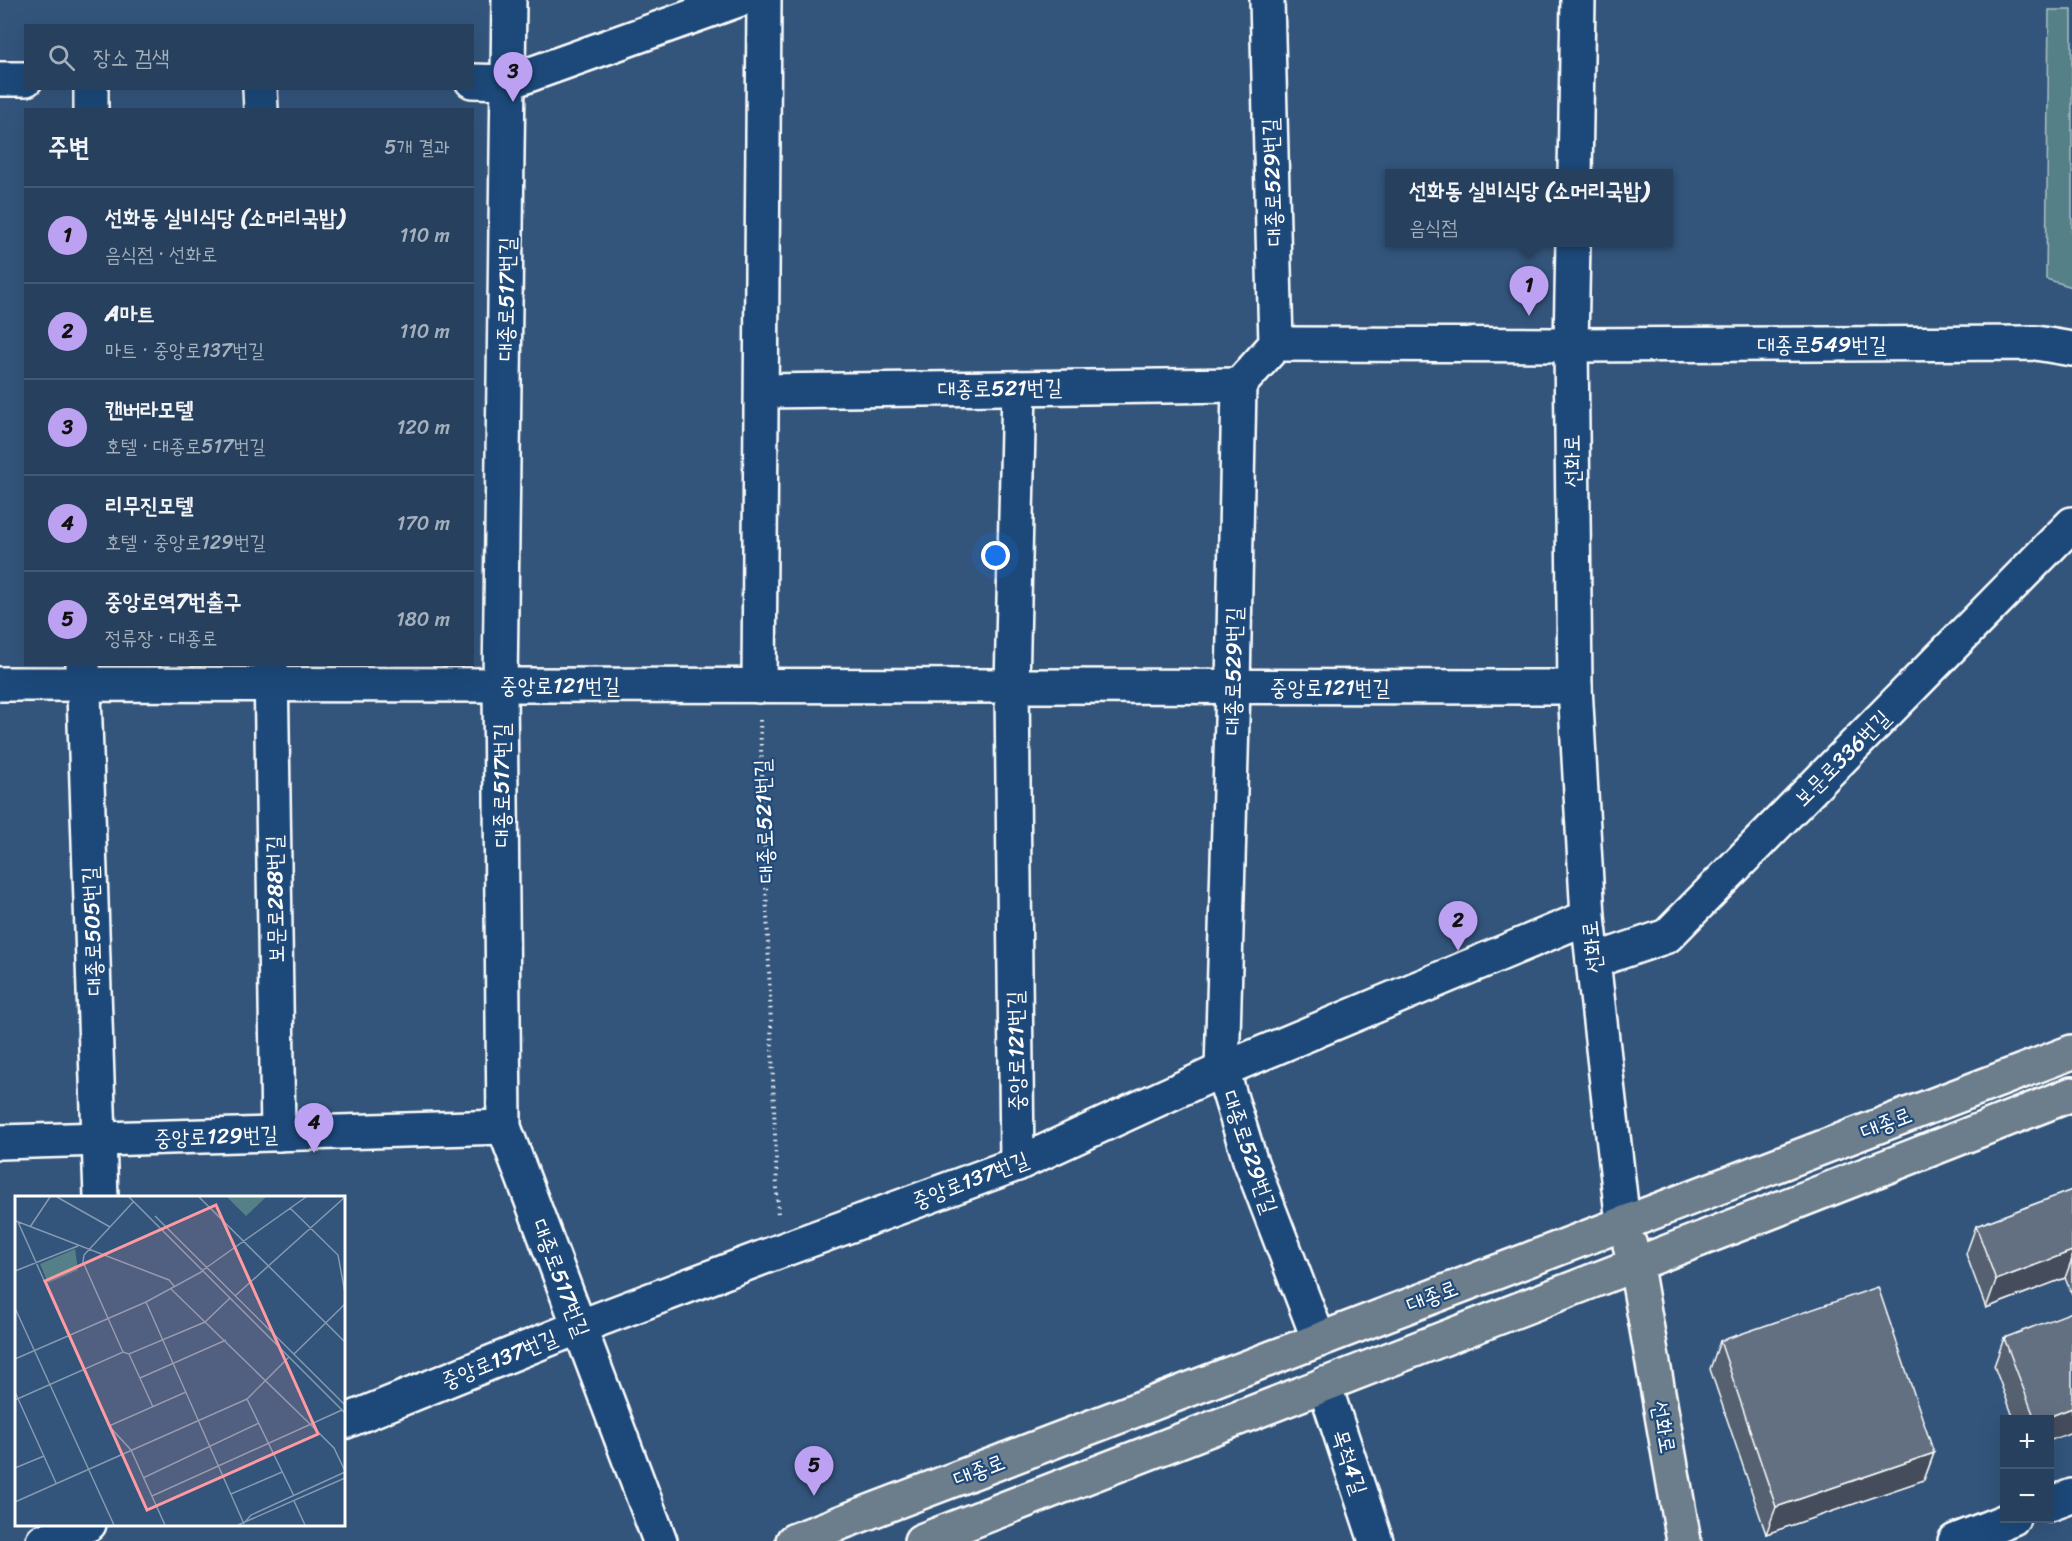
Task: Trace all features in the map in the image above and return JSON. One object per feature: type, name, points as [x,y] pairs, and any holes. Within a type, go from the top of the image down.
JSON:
[{"type":"main road","name":"대종로","points":[[793,1541],[2072,1052]]},
{"type":"main road","name":"대종로","points":[[921,1541],[1324,1384],[1636,1266],[2072,1094]]},
{"type":"main road","name":"선화로","points":[[1623,1223],[1636,1266],[1684,1541]]},
{"type":"street","name":"대종로517번길","points":[[509,0],[500,685],[504,1127],[660,1541]]},
{"type":"street","points":[[474,81],[509,82],[738,0]]},
{"type":"street","points":[[759,686],[764,0]]},
{"type":"street","name":"대종로529번길","points":[[1267,0],[1276,344]]},
{"type":"street","points":[[1575,169],[1578,0]]},
{"type":"street","points":[[0,79],[24,79]]},
{"type":"street","points":[[91,90],[91,108]]},
{"type":"street","points":[[260,90],[261,108]]},
{"type":"street","name":"선화로","points":[[1573,247],[1571,345],[1575,687],[1588,917],[1623,1223]]},
{"type":"street","name":"대종로549번길","points":[[1571,345],[2036,343],[2072,349]]},
{"type":"street","points":[[1239,385],[1276,344],[1571,345]]},
{"type":"street","name":"대종로521번길","points":[[762,391],[1239,385]]},
{"type":"street","name":"대종로529번길","points":[[1239,385],[1222,1070],[1250,1160],[1319,1340]]},
{"type":"street","name":"중앙로121번길","points":[[1017,1164],[1012,686],[1019,388]]},
{"type":"street","name":"보문로336번길","points":[[1593,960],[1667,936],[2072,524]]},
{"type":"street","name":"중앙로121번길","points":[[0,684],[83,675],[271,675],[500,685],[1575,687]]},
{"type":"street","name":"대종로505번길","points":[[83,675],[101,1196]]},
{"type":"street","name":"보문로288번길","points":[[271,675],[279,1134]]},
{"type":"street","name":"중앙로137번길","points":[[345,1422],[579,1327],[1017,1164],[1222,1070],[1588,917]]},
{"type":"street","name":"중앙로129번길","points":[[0,1142],[504,1127]]},
{"type":"street","name":"목척4길","points":[[1324,1384],[1376,1541]]},
{"type":"street","points":[[2054,1502],[2072,1496]]},
{"type":"street","points":[[1955,1541],[2000,1523]]},
{"type":"street","points":[[43,1541],[84,1526]]},
{"type":"path","name":"대종로521번길","points":[[759,686],[780,1251]]},
{"type":"green space","points":[[2049,10],[2072,10],[2072,287],[2046,279]]},
{"type":"building","points":[[2072,1190],[2072,1251],[1996,1280],[1976,1226]]},
{"type":"building","points":[[1878,1287],[1934,1453],[1776,1507],[1720,1341]]},
{"type":"building","points":[[2072,1312],[2072,1408],[2054,1415],[2033,1415],[2004,1338]]},
{"type":"place","name":"캔버라모텔","points":[[513,102]]},
{"type":"place","name":"선화동 실비식당 (소머리국밥)","points":[[1529,316]]},
{"type":"place","name":"A마트","points":[[1458,951]]},
{"type":"place","name":"리무진모텔","points":[[314,1153]]},
{"type":"place","name":"중앙로역7번출구","points":[[814,1496]]}]
